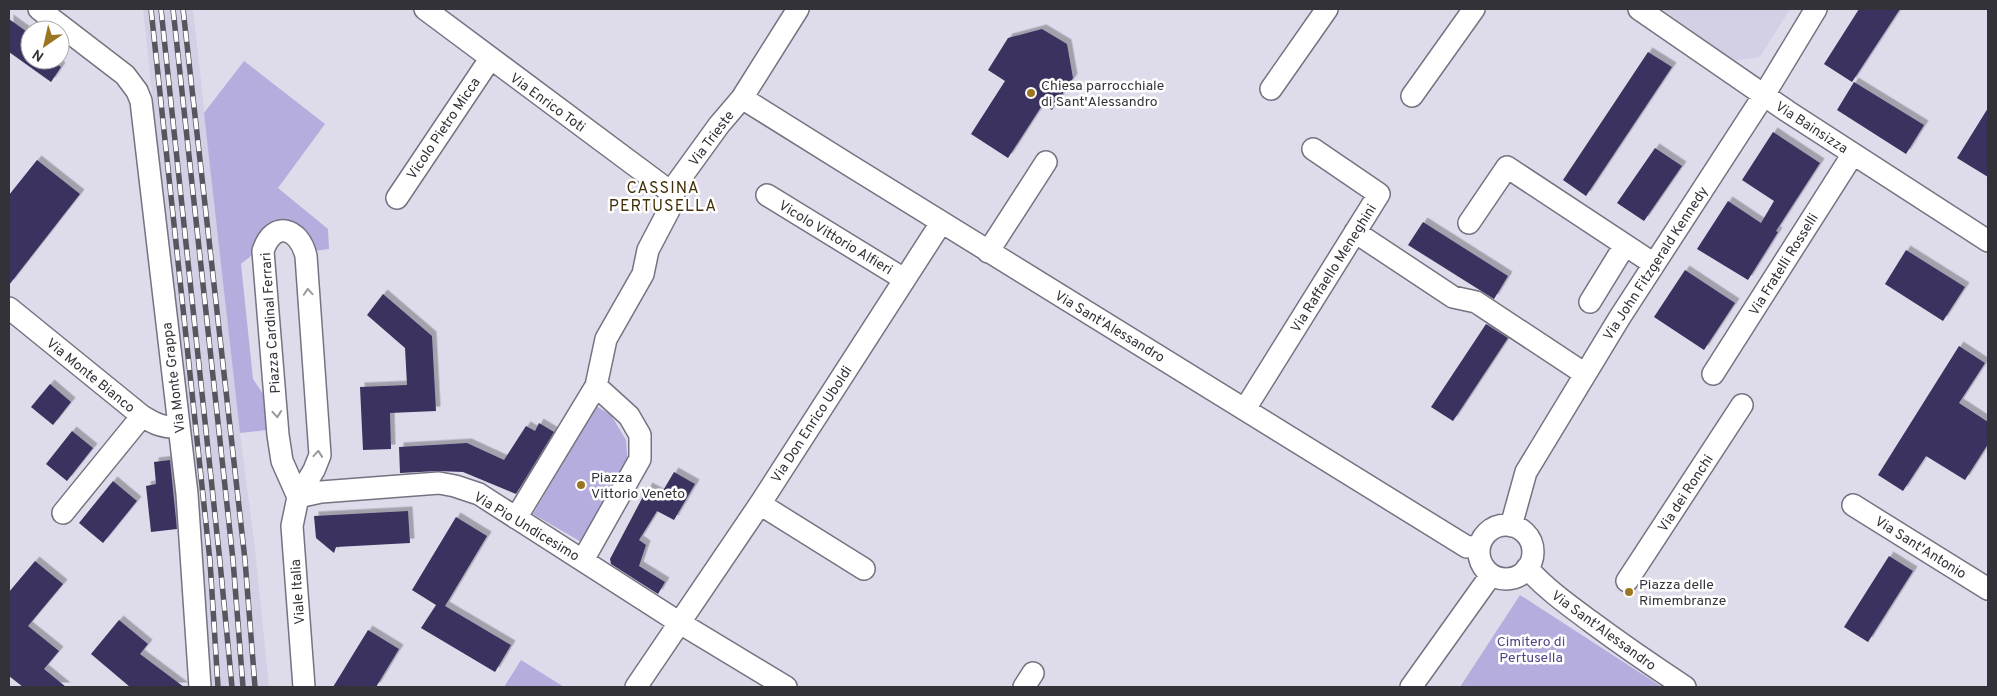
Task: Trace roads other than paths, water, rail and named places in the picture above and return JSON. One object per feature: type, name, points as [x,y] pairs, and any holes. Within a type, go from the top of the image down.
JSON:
[{"type":"street","name":"Via Enrico Toti","points":[[425,9],[672,193]]},
{"type":"street","name":"Via Trieste","points":[[596,386],[606,339],[643,274],[648,250],[669,210],[672,193],[677,183],[719,125],[742,98],[798,9]]},
{"type":"street","points":[[1271,89],[1327,9]]},
{"type":"street","points":[[1412,96],[1474,9]]},
{"type":"street","name":"Via Bainsizza","points":[[1639,9],[1852,154],[1988,241]]},
{"type":"street","name":"Via John Fitzgerald Kennedy","points":[[1511,526],[1526,472],[1585,374],[1764,95],[1816,9]]},
{"type":"street","name":"Via Monte Grappa","points":[[53,13],[125,75],[137,91],[143,114],[191,543],[200,687]]},
{"type":"street","name":"Vicolo Pietro Micca","points":[[397,198],[490,58]]},
{"type":"street","name":"Via Sant'Alessandro","points":[[742,98],[1467,547],[1479,546]]},
{"type":"street","name":"Via Raffaello Meneghini","points":[[1245,409],[1379,194],[1313,149]]},
{"type":"street","name":"Via Fratelli Rosselli","points":[[1713,374],[1852,154]]},
{"type":"street","points":[[988,252],[1046,162]]},
{"type":"street","points":[[1469,223],[1507,167],[1654,264]]},
{"type":"street","name":"Vicolo Vittorio Alfieri","points":[[767,194],[904,279]]},
{"type":"street","name":"Via Don Enrico Uboldi","points":[[636,687],[760,504],[941,223]]},
{"type":"street","name":"Piazza Cardinal Ferrari","points":[[286,231],[296,234],[303,244],[306,256],[320,455],[314,470],[298,497],[282,461],[278,435],[263,251],[266,242],[275,233],[286,231]]},
{"type":"street","points":[[1356,232],[1453,296],[1476,302],[1585,374]]},
{"type":"street","points":[[1590,302],[1625,245]]},
{"type":"street","name":"Via Monte Bianco","points":[[9,308],[142,416],[158,426],[167,428],[179,427]]},
{"type":"street","points":[[516,518],[596,386],[629,416],[640,435],[640,458],[583,560]]},
{"type":"street","name":"Via dei Ronchi","points":[[1627,580],[1742,405]]},
{"type":"street","points":[[63,513],[142,416]]},
{"type":"street","name":"Via Pio Undicesimo","points":[[298,497],[321,492],[439,483],[479,494],[786,687]]},
{"type":"street","name":"Viale Italia","points":[[298,497],[292,526],[304,687]]},
{"type":"street","points":[[760,504],[864,569]]},
{"type":"street","name":"Via Sant'Antonio","points":[[1853,505],[1988,589]]},
{"type":"street","points":[[1511,526],[1525,533],[1530,541],[1532,559],[1521,575],[1512,578],[1499,578],[1490,575],[1481,564],[1479,546],[1488,532],[1497,527],[1511,526]]},
{"type":"street","name":"Via Sant'Alessandro","points":[[1527,568],[1542,585],[1633,653],[1685,687]]},
{"type":"street","points":[[1411,687],[1490,575]]},
{"type":"railway","points":[[151,9],[210,561],[218,687]]},
{"type":"railway","points":[[161,9],[232,687]]},
{"type":"railway","points":[[173,9],[233,560],[243,687]]},
{"type":"railway","points":[[183,9],[245,560],[255,687]]},
{"type":"place","name":"Chiesa parrocchiale di Sant'Alessandro","points":[[1031,93]]},
{"type":"place","name":"Piazza Vittorio Veneto","points":[[581,485]]},
{"type":"place","name":"Piazza delle Rimembranze","points":[[1629,592]]},
{"type":"district","name":"CASSINA PERTUSELLA","points":[[663,196]]},
{"type":"park label","name":"Cimitero di Pertusella","points":[[1531,650]]}]
